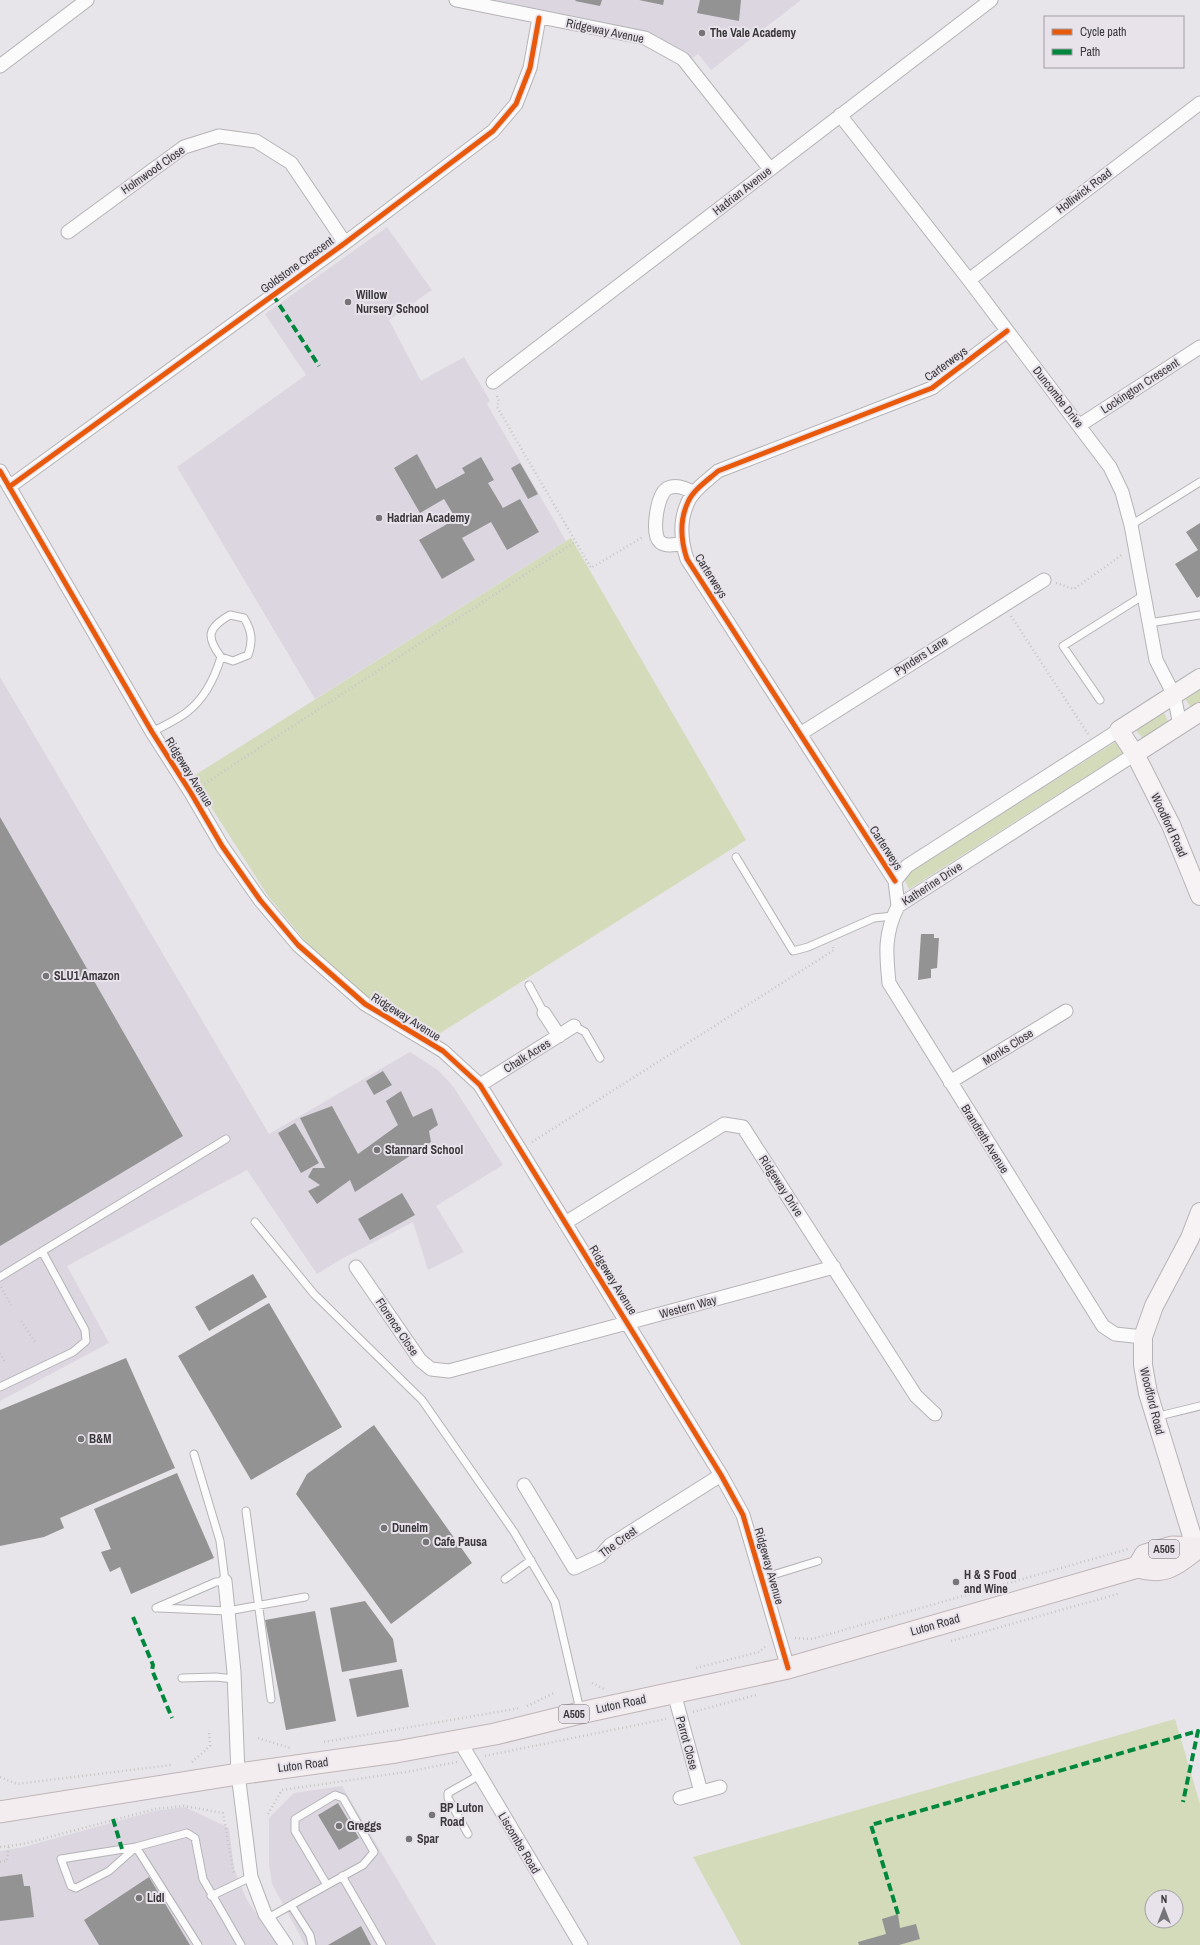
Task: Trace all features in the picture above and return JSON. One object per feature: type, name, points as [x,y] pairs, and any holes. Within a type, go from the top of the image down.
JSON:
[{"type":"main road","name":"Luton Road","points":[[0,1812],[238,1774],[337,1761],[495,1734],[580,1713],[788,1668],[1134,1557],[1172,1546],[1198,1549]]},
{"type":"street","points":[[0,66],[87,0]]},
{"type":"street","name":"Ridgeway Avenue","points":[[456,0],[486,3],[539,18],[645,38],[683,59],[770,169]]},
{"type":"street","name":"Hadrian Avenue","points":[[493,382],[992,0]]},
{"type":"street","name":"Goldstone Crescent","points":[[9,487],[344,243],[493,131],[516,104],[530,68],[539,18]]},
{"type":"street","name":"Holliwick Road","points":[[969,280],[1200,103]]},
{"type":"street","name":"Duncombe Drive","points":[[840,116],[969,280],[1080,425],[1110,467],[1122,492],[1131,525],[1156,660],[1174,695],[1180,725]]},
{"type":"street","name":"Holmwood Close","points":[[68,232],[184,147],[218,136],[256,141],[291,163],[344,243]]},
{"type":"street","name":"Carterweys","points":[[895,881],[687,559],[682,543],[681,530],[684,515],[688,502],[694,493],[718,471],[932,388],[1007,331]]},
{"type":"street","name":"Lockington Crescent","points":[[1080,425],[1200,347]]},
{"type":"street","name":"Ridgeway Avenue","points":[[0,471],[152,732],[191,793],[222,846],[260,900],[298,945],[365,1004],[443,1051],[480,1085],[628,1323],[744,1515],[788,1668]]},
{"type":"street","points":[[682,543],[668,545],[660,542],[655,533],[657,512],[661,495],[667,488],[680,486],[694,493]]},
{"type":"street","name":"Pynders Lane","points":[[800,734],[1003,604],[1044,580]]},
{"type":"street","name":"Katherine Drive","points":[[896,911],[895,881],[907,866],[1200,678]]},
{"type":"street","name":"Katherine Drive","points":[[896,911],[1200,712]]},
{"type":"street","points":[[1119,730],[1134,754]]},
{"type":"street","name":"Woodford Road","points":[[1134,754],[1171,825],[1200,896]]},
{"type":"street","name":"Brandreth Avenue","points":[[896,911],[885,947],[888,983],[1102,1326],[1115,1334],[1143,1337]]},
{"type":"street","name":"Monks Close","points":[[950,1082],[1066,1011]]},
{"type":"street","points":[[544,1013],[558,1036]]},
{"type":"street","name":"Chalk Acres","points":[[480,1085],[574,1026]]},
{"type":"street","name":"Ridgeway Drive","points":[[565,1223],[724,1124],[743,1127],[916,1396],[935,1414]]},
{"type":"street","name":"Woodford Road","points":[[1198,1549],[1155,1418],[1143,1365],[1143,1337],[1154,1306],[1195,1240],[1200,1212]]},
{"type":"street","name":"Florence Close","points":[[356,1267],[420,1360],[431,1369],[449,1371]]},
{"type":"street","name":"Western Way","points":[[449,1371],[834,1267]]},
{"type":"street","name":"The Crest","points":[[524,1485],[574,1568],[600,1556],[610,1545],[721,1475]]},
{"type":"street","points":[[225,1581],[234,1679],[238,1774],[251,1877],[268,1918],[286,1945]]},
{"type":"street","name":"Parrot Close","points":[[674,1693],[701,1792]]},
{"type":"street","name":"Liscombe Road","points":[[459,1740],[478,1776],[581,1945]]},
{"type":"street","points":[[680,1798],[720,1787]]},
{"type":"lane","points":[[1131,525],[1200,482]]},
{"type":"lane","points":[[1100,700],[1063,646],[1144,595]]},
{"type":"lane","points":[[152,732],[187,713],[203,697],[218,669],[221,657],[211,643],[212,631],[220,621],[230,615],[244,618],[250,627],[252,638],[248,655],[233,660],[221,657]]},
{"type":"lane","points":[[1149,623],[1200,615]]},
{"type":"lane","points":[[736,857],[793,951],[808,947],[874,918],[896,911]]},
{"type":"lane","points":[[529,985],[544,1013]]},
{"type":"lane","points":[[574,1026],[585,1032],[600,1058]]},
{"type":"lane","points":[[0,1277],[43,1253],[226,1139]]},
{"type":"lane","points":[[256,1222],[314,1294],[422,1400],[514,1532],[555,1602],[580,1713]]},
{"type":"lane","points":[[0,1387],[73,1352],[86,1341],[85,1330],[43,1253]]},
{"type":"lane","points":[[1155,1418],[1200,1406]]},
{"type":"lane","points":[[194,1454],[220,1541],[225,1581],[216,1582],[156,1608],[228,1611],[304,1597]]},
{"type":"lane","points":[[246,1511],[271,1699]]},
{"type":"lane","points":[[505,1579],[531,1560]]},
{"type":"lane","points":[[763,1578],[818,1561]]},
{"type":"lane","points":[[182,1678],[216,1677],[234,1679]]},
{"type":"lane","points":[[468,1834],[448,1798],[448,1794],[478,1776]]},
{"type":"lane","points":[[268,1918],[363,1865],[374,1852],[343,1798],[335,1795],[295,1819],[295,1831],[327,1885]]},
{"type":"lane","points":[[136,1847],[109,1871],[76,1888],[71,1886],[61,1859],[136,1847],[187,1833],[195,1838],[203,1879],[211,1896],[241,1945]]},
{"type":"lane","points":[[136,1847],[198,1945]]},
{"type":"lane","points":[[342,1876],[382,1945]]},
{"type":"lane","points":[[211,1896],[251,1877]]},
{"type":"lane","points":[[291,1905],[310,1935],[312,1945]]},
{"type":"path","points":[[493,382],[499,401],[497,407],[591,568],[641,538],[655,533]]},
{"type":"path","points":[[191,793],[575,542]]},
{"type":"path","points":[[1044,580],[1074,589],[1135,546]]},
{"type":"path","points":[[1003,604],[1091,738]]},
{"type":"path","points":[[520,1150],[834,950],[831,937]]},
{"type":"path","points":[[1,1286],[11,1305]]},
{"type":"path","points":[[21,1321],[36,1344]]},
{"type":"path","points":[[0,1353],[5,1362]]},
{"type":"path","points":[[795,1638],[812,1640],[1134,1557]]},
{"type":"path","points":[[690,1669],[759,1652],[768,1644]]},
{"type":"path","points":[[592,1683],[606,1690]]},
{"type":"path","points":[[322,1742],[526,1706],[554,1694]]},
{"type":"path","points":[[185,1763],[192,1762],[210,1746],[209,1730]]},
{"type":"path","points":[[258,1738],[290,1748],[298,1747]]},
{"type":"path","points":[[0,1777],[17,1784],[177,1764]]},
{"type":"path","points":[[268,1814],[282,1790]]},
{"type":"path","points":[[0,1846],[23,1844],[155,1808],[184,1806],[223,1814],[234,1874]]},
{"type":"path","points":[[0,1862],[7,1861],[9,1845]]},
{"type":"shaded area","name":"The Vale Academy","points":[[488,0],[801,0],[711,70],[698,54],[691,59],[669,43],[654,36]]},
{"type":"shaded area","name":"Hadrian Academy","points":[[387,227],[432,290],[389,320],[421,381],[464,357],[490,401],[487,404],[566,541],[315,699],[177,467],[306,375],[265,314]]},
{"type":"shaded area","points":[[0,677],[269,1134],[410,1052],[438,1070],[453,1086],[503,1165],[436,1206],[464,1252],[428,1270],[413,1222],[343,1258],[317,1274],[247,1170],[67,1266],[109,1343],[0,1401]]},
{"type":"shaded area","points":[[342,1786],[436,1945],[305,1945],[272,1884],[269,1864],[269,1818],[294,1793]]},
{"type":"shaded area","points":[[185,1807],[229,1828],[234,1869],[247,1900],[278,1945],[0,1945],[0,1851],[24,1847],[154,1811]]},
{"type":"green space","points":[[571,538],[746,840],[434,1037],[367,997],[309,946],[268,896],[192,777]]},
{"type":"green space","points":[[1200,687],[1200,702],[1191,708],[1184,697]]},
{"type":"green space","points":[[1163,711],[1169,723],[1144,740],[1135,729]]},
{"type":"green space","points":[[1115,742],[1123,753],[909,889],[903,877]]},
{"type":"green space","points":[[1175,1719],[1200,1804],[1200,1945],[741,1945],[693,1857]]},
{"type":"building","points":[[602,0],[600,6],[575,1]]},
{"type":"building","points":[[639,0],[664,0],[663,5]]},
{"type":"building","points":[[700,0],[741,0],[739,21],[697,13]]},
{"type":"building","points":[[417,454],[436,489],[465,473],[462,468],[481,457],[494,480],[488,483],[503,508],[520,499],[539,532],[507,550],[491,522],[462,538],[475,560],[442,579],[419,540],[456,519],[444,499],[420,513],[394,468]]},
{"type":"building","points":[[520,463],[538,494],[528,499],[511,468]]},
{"type":"building","points":[[1200,523],[1200,596],[1197,598],[1175,564],[1198,550],[1186,532]]},
{"type":"building","name":"SLU1 Amazon","points":[[0,817],[183,1136],[0,1246]]},
{"type":"building","points":[[921,934],[934,934],[934,938],[939,938],[937,968],[931,969],[931,978],[918,980]]},
{"type":"building","points":[[383,1071],[392,1085],[374,1095],[366,1081]]},
{"type":"building","points":[[401,1091],[413,1117],[432,1108],[438,1125],[429,1131],[431,1142],[355,1192],[350,1180],[317,1204],[308,1191],[320,1185],[308,1177],[313,1168],[325,1168],[300,1118],[332,1106],[358,1154],[398,1125],[386,1101]]},
{"type":"building","points":[[295,1123],[319,1163],[301,1173],[278,1133]]},
{"type":"building","points":[[402,1193],[415,1215],[370,1240],[358,1219]]},
{"type":"building","points":[[253,1274],[267,1297],[209,1331],[195,1307]]},
{"type":"building","points":[[269,1303],[342,1427],[251,1480],[178,1356]]},
{"type":"building","name":"B&M","points":[[126,1358],[175,1468],[60,1518],[64,1528],[44,1537],[0,1546],[0,1410]]},
{"type":"building","name":"Dunelm","points":[[374,1425],[472,1563],[391,1624],[296,1494],[307,1474]]},
{"type":"building","points":[[177,1473],[214,1558],[131,1594],[120,1567],[110,1572],[101,1552],[111,1549],[94,1509]]},
{"type":"building","points":[[365,1601],[393,1639],[397,1662],[342,1672],[330,1608]]},
{"type":"building","points":[[315,1611],[336,1721],[286,1730],[265,1620]]},
{"type":"building","points":[[402,1669],[409,1707],[357,1717],[349,1679]]},
{"type":"building","name":"Greggs","points":[[338,1803],[359,1838],[339,1850],[318,1815]]},
{"type":"building","points":[[22,1874],[24,1886],[30,1886],[34,1917],[0,1921],[0,1877]]},
{"type":"building","name":"Lidl","points":[[149,1877],[190,1945],[99,1945],[84,1920]]},
{"type":"building","points":[[898,1914],[900,1928],[916,1924],[920,1939],[899,1945],[859,1945],[858,1942],[886,1934],[882,1919]]},
{"type":"building","points":[[361,1926],[371,1945],[328,1945]]},
{"type":"marked path","points":[[273,295],[319,366]]},
{"type":"marked path","points":[[133,1617],[153,1665],[152,1670],[172,1718]]},
{"type":"marked path","points":[[898,1914],[871,1825],[1198,1731],[1183,1802]]},
{"type":"marked path","points":[[113,1819],[122,1849]]},
{"type":"cycle path","points":[[9,487],[345,243],[493,131],[516,104],[530,68],[539,18]]},
{"type":"cycle path","points":[[895,881],[687,559],[682,538],[683,516],[693,493],[718,471],[932,388],[1007,331]]},
{"type":"cycle path","points":[[0,471],[152,732],[191,793],[222,846],[260,900],[298,945],[365,1004],[443,1051],[480,1085],[721,1475],[743,1515],[788,1668]]},
{"type":"place","name":"The Vale Academy","points":[[702,33]]},
{"type":"place","name":"Willow Nursery School","points":[[348,302]]},
{"type":"place","name":"Hadrian Academy","points":[[379,518]]},
{"type":"place","name":"SLU1 Amazon","points":[[46,976]]},
{"type":"place","name":"Stannard School","points":[[377,1150]]},
{"type":"place","name":"B&M","points":[[81,1439]]},
{"type":"place","name":"Dunelm","points":[[384,1528]]},
{"type":"place","name":"Cafe Pausa","points":[[426,1542]]},
{"type":"place","name":"H & S Food and Wine","points":[[956,1582]]},
{"type":"place","name":"BP Luton Road","points":[[432,1815]]},
{"type":"place","name":"Greggs","points":[[339,1826]]},
{"type":"place","name":"Spar","points":[[409,1839]]},
{"type":"place","name":"Lidl","points":[[139,1898]]}]
